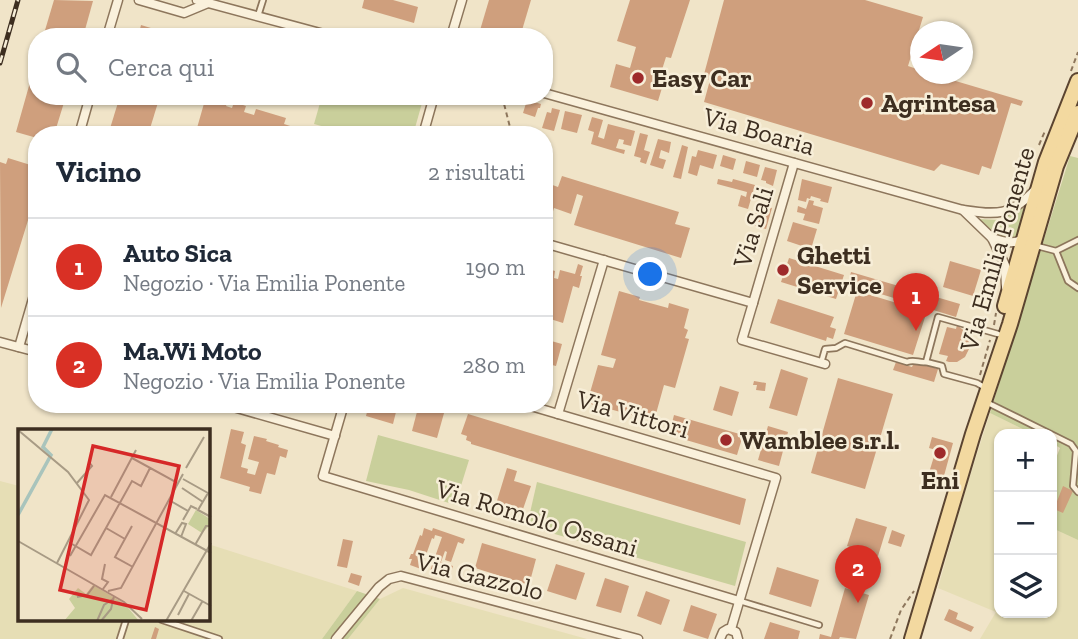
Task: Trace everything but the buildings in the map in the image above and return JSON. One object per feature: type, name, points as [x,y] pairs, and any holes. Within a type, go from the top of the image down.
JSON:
[{"type":"main road","name":"Via Emilia Ponente","points":[[984,394],[1010,324],[1039,185],[1078,81]]},
{"type":"main road","name":"Via Emilia Ponente","points":[[912,639],[984,394],[1007,300],[1028,243],[1038,226],[1056,166],[1078,113]]},
{"type":"street","points":[[110,28],[118,0]]},
{"type":"street","points":[[139,0],[184,13],[208,3]]},
{"type":"street","points":[[197,0],[300,28]]},
{"type":"street","points":[[453,28],[462,0]]},
{"type":"street","name":"Via Boaria","points":[[553,96],[963,211],[1004,212],[1023,203],[1039,185]]},
{"type":"street","points":[[82,126],[87,105]]},
{"type":"street","points":[[426,126],[431,105]]},
{"type":"street","name":"Via Sali","points":[[794,163],[742,340],[823,363]]},
{"type":"street","name":"Via Boaria","points":[[963,211],[992,238],[1005,265],[1007,300]]},
{"type":"street","points":[[992,238],[1006,243],[1028,243]]},
{"type":"street","name":"Via Sali","points":[[553,246],[752,303]]},
{"type":"street","name":"Via Vittori","points":[[558,414],[604,260]]},
{"type":"street","points":[[19,347],[28,316]]},
{"type":"street","points":[[0,342],[28,350]]},
{"type":"street","points":[[254,413],[335,436],[341,413]]},
{"type":"street","name":"Via Vittori","points":[[553,413],[776,478],[740,601]]},
{"type":"street","name":"Via Romolo Ossani","points":[[335,436],[323,475],[740,601]]},
{"type":"street","name":"Via Gazzolo","points":[[336,639],[379,587],[389,579],[401,576],[638,639]]},
{"type":"street","points":[[731,629],[740,601]]},
{"type":"street","points":[[720,639],[723,632],[731,629]]},
{"type":"street","points":[[731,629],[736,632],[738,639]]},
{"type":"lane","points":[[258,17],[264,0]]},
{"type":"lane","points":[[1028,243],[1056,251],[1078,240]]},
{"type":"lane","points":[[1056,251],[1068,281],[1078,288]]},
{"type":"lane","points":[[926,362],[939,317],[998,334]]},
{"type":"lane","points":[[823,363],[825,349],[836,348],[845,343],[907,362],[912,360],[942,366],[944,374],[977,383],[984,394],[1071,443],[1076,452],[1073,486],[1078,492]]},
{"type":"lane","points":[[740,601],[819,625]]},
{"type":"lane","points":[[120,639],[125,622]]},
{"type":"lane","points":[[168,622],[219,639]]},
{"type":"path","points":[[504,105],[510,126]]},
{"type":"shaded area","points":[[990,413],[1023,429],[994,429],[994,611],[938,588]]},
{"type":"shaded area","points":[[0,481],[18,486],[18,622],[210,622],[210,545],[357,591],[322,639],[0,639]]},
{"type":"shaded area","points":[[1057,530],[1078,540],[1078,639],[980,639],[994,615],[994,618],[1057,618]]},
{"type":"shaded area","points":[[403,588],[587,639],[348,639],[380,599]]},
{"type":"green space","points":[[319,105],[421,105],[416,126],[314,124]]},
{"type":"green space","points":[[1070,156],[1078,158],[1078,540],[1057,530],[1057,456],[1060,448],[1057,446],[1057,429],[1023,429],[990,413]]},
{"type":"green space","points":[[1029,205],[1019,236],[1008,240],[978,219],[999,220]]},
{"type":"green space","points":[[378,435],[469,460],[455,505],[409,490],[366,481]]},
{"type":"green space","points":[[537,482],[746,542],[735,586],[527,526]]},
{"type":"green space","points":[[357,591],[380,599],[348,639],[322,639]]},
{"type":"railway","points":[[0,63],[18,0]]},
{"type":"place","name":"Easy Car","points":[[638,78]]},
{"type":"place","name":"Agrintesa","points":[[867,103]]},
{"type":"place","name":"Ghetti Service","points":[[783,270]]},
{"type":"place","name":"Auto Sica","points":[[916,331]]},
{"type":"place","name":"Wamblee s.r.l.","points":[[726,440]]},
{"type":"place","name":"Eni","points":[[940,453]]},
{"type":"place","name":"Ma.Wi Moto","points":[[858,603]]}]
